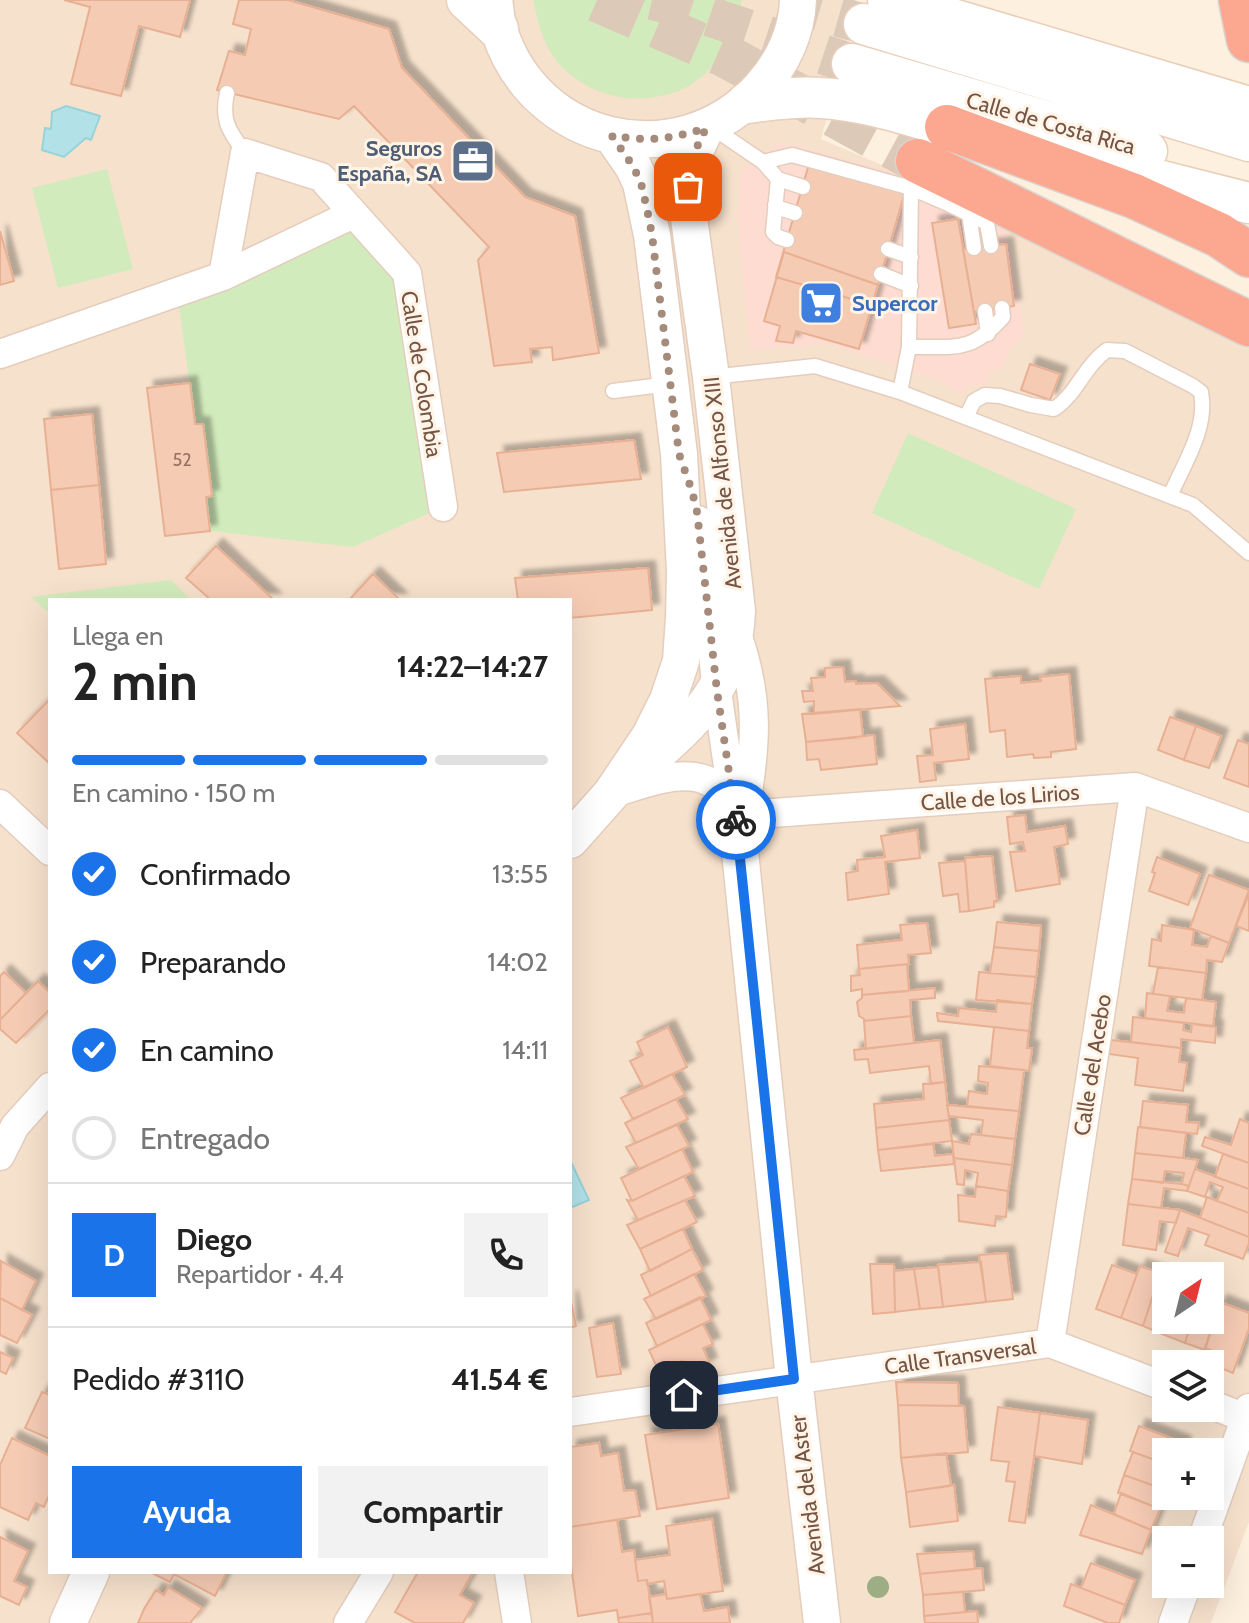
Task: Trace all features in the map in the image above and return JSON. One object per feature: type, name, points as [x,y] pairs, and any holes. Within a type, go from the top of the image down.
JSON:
[{"type":"highway","points":[[1241,0],[1249,40]]},
{"type":"highway","points":[[947,127],[1134,196],[1219,235],[1249,255]]},
{"type":"highway","points":[[914,174],[1249,324]]},
{"type":"main road","points":[[467,0],[496,14]]},
{"type":"main road","points":[[876,12],[1249,107]]},
{"type":"main road","name":"Calle de Costa Rica","points":[[876,12],[1249,141]]},
{"type":"main road","name":"Calle de Costa Rica","points":[[852,64],[1249,181]]},
{"type":"main road","points":[[747,103],[805,97],[866,104],[1249,203]]},
{"type":"street","points":[[496,14],[508,53],[522,77],[562,115],[612,136],[660,140],[708,127],[747,103],[772,75],[790,41],[798,0]]},
{"type":"street","name":"Avenida de Alfonso XIII","points":[[572,838],[611,794],[696,718],[717,691],[736,631],[737,611],[711,377],[688,211],[694,153],[708,127]]},
{"type":"street","name":"Avenida de Alfonso XIII","points":[[611,794],[650,736],[668,700],[681,661],[685,572],[679,454],[652,235],[641,183],[612,136]]},
{"type":"street","points":[[223,276],[245,153]]},
{"type":"street","name":"Calle de Colombia","points":[[245,153],[321,177],[407,273],[443,507]]},
{"type":"street","points":[[0,354],[223,276],[353,214]]},
{"type":"street","points":[[679,454],[697,512],[717,691],[738,819]]},
{"type":"street","points":[[736,631],[745,657],[754,704],[754,752],[738,819]]},
{"type":"street","points":[[611,794],[662,779],[684,776],[700,778],[717,786],[738,819]]},
{"type":"street","name":"Calle de los Lirios","points":[[738,819],[1135,787],[1249,828]]},
{"type":"street","name":"Calle del Acebo","points":[[1050,1343],[1135,787]]},
{"type":"street","points":[[0,804],[48,849]]},
{"type":"street","name":"Avenida del Aster","points":[[738,819],[794,1379],[822,1623]]},
{"type":"street","points":[[0,1156],[8,1119],[48,1089]]},
{"type":"street","name":"Calle Transversal","points":[[572,1412],[1050,1343],[1152,1382]]},
{"type":"street","points":[[1207,1526],[1247,1413],[1224,1407]]},
{"type":"street","points":[[68,1623],[90,1574]]},
{"type":"street","points":[[348,1623],[378,1574]]},
{"type":"street","points":[[509,1574],[517,1623]]},
{"type":"street","points":[[1173,1623],[1182,1598]]},
{"type":"lane","points":[[227,93],[224,108],[228,129],[245,153]]},
{"type":"lane","points":[[708,127],[725,134],[763,162],[778,179],[803,187]]},
{"type":"lane","points":[[763,162],[792,155],[914,174],[969,214],[987,223],[991,246]]},
{"type":"lane","points":[[900,392],[909,347],[911,286],[911,257],[904,221],[914,174]]},
{"type":"lane","points":[[778,179],[773,232],[787,240]]},
{"type":"lane","points":[[775,205],[795,213]]},
{"type":"lane","points":[[969,214],[974,248]]},
{"type":"lane","points":[[888,249],[911,257]]},
{"type":"lane","points":[[881,274],[911,286]]},
{"type":"lane","points":[[909,347],[965,346],[988,334],[1003,317],[1002,308]]},
{"type":"lane","points":[[985,311],[988,334]]},
{"type":"lane","points":[[966,417],[974,401],[985,395],[1054,409],[1064,402],[1094,359],[1107,350],[1125,351],[1201,392],[1204,405],[1200,431],[1170,496]]},
{"type":"lane","points":[[711,377],[815,366],[900,392],[1193,505],[1249,553]]},
{"type":"lane","points":[[613,391],[670,384]]},
{"type":"shaded area","points":[[0,0],[856,0],[821,139],[912,178],[1249,346],[1249,1522],[1224,1588],[1224,1526],[1152,1526],[1152,1598],[1220,1598],[1211,1623],[0,1623]]},
{"type":"shaded area","points":[[780,141],[912,178],[1005,223],[1025,335],[1012,346],[1000,371],[990,369],[986,386],[971,384],[961,393],[936,379],[828,344],[750,349],[738,222],[740,172]]},
{"type":"green space","points":[[533,0],[741,0],[741,7],[737,27],[728,46],[701,78],[677,92],[636,98],[593,89],[558,63],[548,49]]},
{"type":"green space","points":[[107,169],[133,269],[58,288],[32,188]]},
{"type":"green space","points":[[353,214],[407,273],[443,507],[353,547],[210,531],[177,292]]},
{"type":"green space","points":[[908,433],[1076,509],[1039,589],[872,513]]},
{"type":"green space","points":[[171,580],[189,598],[48,598],[48,612],[31,597]]},
{"type":"water","points":[[66,106],[100,116],[91,140],[86,138],[64,157],[42,150],[45,128],[51,129],[52,112]]},
{"type":"water","points":[[572,1164],[589,1200],[572,1207]]},
{"type":"building","points":[[64,0],[190,0],[180,37],[139,26],[121,96],[71,84],[90,7]]},
{"type":"building","points":[[239,0],[288,0],[389,29],[402,68],[525,197],[575,216],[599,353],[553,360],[552,347],[530,349],[532,362],[494,366],[478,260],[489,247],[354,106],[339,119],[217,90],[229,51],[245,55],[251,29],[233,24]]},
{"type":"building","points":[[809,164],[905,192],[872,305],[776,277]]},
{"type":"building","points":[[958,219],[976,324],[949,328],[932,223]]},
{"type":"building","points":[[0,231],[14,281],[0,285]]},
{"type":"building","points":[[1006,244],[1014,306],[974,312],[963,249]]},
{"type":"building","name":"Supercor","points":[[784,252],[878,285],[859,349],[796,331],[793,343],[776,341],[780,326],[764,321]]},
{"type":"building","points":[[1030,364],[1060,374],[1050,400],[1021,390]]},
{"type":"building","points":[[190,383],[195,424],[203,424],[212,496],[206,497],[210,531],[165,536],[147,388]]},
{"type":"building","points":[[92,414],[99,485],[51,490],[44,419]]},
{"type":"building","points":[[634,440],[641,479],[504,492],[497,453]]},
{"type":"building","points":[[99,485],[106,564],[59,569],[51,490]]},
{"type":"building","points":[[216,546],[272,598],[209,598],[186,578]]},
{"type":"building","points":[[648,568],[652,610],[572,618],[572,598],[518,598],[515,578]]},
{"type":"building","points":[[373,574],[398,598],[351,598]]},
{"type":"building","points":[[843,667],[845,682],[877,683],[900,706],[814,714],[814,701],[804,702],[802,691],[813,691],[811,678],[825,677],[825,668]]},
{"type":"building","points":[[1069,674],[1076,749],[1051,752],[1051,757],[1034,758],[1033,754],[1007,757],[1005,730],[990,732],[985,679],[1021,676],[1021,683]]},
{"type":"building","points":[[48,701],[48,762],[17,733]]},
{"type":"building","points":[[860,709],[863,737],[806,742],[802,714]]},
{"type":"building","points":[[1170,717],[1196,726],[1184,760],[1158,750]]},
{"type":"building","points":[[965,724],[969,759],[934,763],[936,780],[920,782],[917,756],[933,755],[930,729]]},
{"type":"building","points":[[1196,726],[1221,736],[1209,768],[1184,760]]},
{"type":"building","points":[[874,735],[877,764],[821,770],[819,759],[807,760],[806,742]]},
{"type":"building","points":[[1238,740],[1249,744],[1249,787],[1224,778]]},
{"type":"building","points":[[1025,815],[1027,832],[1065,826],[1068,844],[1054,847],[1060,884],[1016,891],[1010,852],[1025,851],[1023,842],[1010,844],[1007,817]]},
{"type":"building","points":[[917,830],[920,858],[885,862],[889,894],[848,900],[846,873],[858,871],[857,860],[885,857],[881,836]]},
{"type":"building","points":[[992,856],[997,901],[994,901],[994,907],[969,911],[965,858]]},
{"type":"building","points":[[1157,857],[1200,874],[1188,905],[1149,891]]},
{"type":"building","points":[[965,861],[969,911],[960,912],[958,894],[943,896],[939,863]]},
{"type":"building","points":[[1209,875],[1249,890],[1229,943],[1190,928]]},
{"type":"building","points":[[1249,894],[1249,931],[1236,926]]},
{"type":"building","points":[[997,922],[1041,926],[1039,951],[994,947]]},
{"type":"building","points":[[927,923],[931,953],[908,955],[909,964],[859,969],[857,945],[902,940],[900,925]]},
{"type":"building","points":[[1162,925],[1194,930],[1192,945],[1207,947],[1211,936],[1229,943],[1222,962],[1207,960],[1206,973],[1149,966],[1152,939],[1161,941]]},
{"type":"building","points":[[994,947],[1039,951],[1036,977],[990,973]]},
{"type":"building","points":[[907,964],[909,991],[862,995],[862,989],[851,991],[851,976],[860,975],[859,969]]},
{"type":"building","points":[[1158,967],[1206,973],[1202,1000],[1153,994]]},
{"type":"building","points":[[4,972],[26,993],[0,1020],[0,976]]},
{"type":"building","points":[[979,972],[1036,977],[1032,1004],[976,1000]]},
{"type":"building","points":[[38,981],[48,991],[48,1011],[16,1043],[0,1029],[0,1020]]},
{"type":"building","points":[[935,988],[935,998],[910,1000],[911,1016],[864,1021],[859,1016],[857,1002],[862,995]]},
{"type":"building","points":[[1147,993],[1170,996],[1167,1011],[1184,1013],[1186,998],[1216,1002],[1213,1026],[1145,1018]]},
{"type":"building","points":[[997,1000],[1032,1004],[1029,1031],[938,1021],[937,1013],[958,1016],[959,1008],[996,1012]]},
{"type":"building","points":[[911,1016],[914,1043],[866,1049],[864,1021]]},
{"type":"building","points":[[1133,1017],[1184,1023],[1183,1030],[1191,1032],[1192,1024],[1216,1027],[1215,1043],[1181,1039],[1181,1048],[1131,1042]]},
{"type":"building","points":[[668,1027],[687,1067],[644,1088],[630,1061],[643,1055],[637,1042]]},
{"type":"building","points":[[994,1027],[1029,1031],[1027,1048],[1032,1048],[1029,1071],[990,1066]]},
{"type":"building","points":[[940,1040],[945,1082],[931,1084],[929,1066],[870,1073],[868,1059],[855,1060],[854,1050]]},
{"type":"building","points":[[1111,1040],[1181,1048],[1179,1062],[1187,1063],[1183,1091],[1135,1085],[1138,1058],[1109,1054]]},
{"type":"building","points":[[979,1066],[1024,1070],[1019,1111],[967,1106],[969,1091],[987,1094],[988,1083],[978,1081]]},
{"type":"building","points":[[672,1074],[685,1095],[633,1119],[621,1098]]},
{"type":"building","points":[[945,1082],[949,1120],[876,1128],[874,1104],[924,1099],[923,1084]]},
{"type":"building","points":[[676,1099],[688,1119],[636,1143],[625,1123]]},
{"type":"building","points":[[1143,1101],[1188,1105],[1186,1122],[1199,1123],[1197,1134],[1140,1127]]},
{"type":"building","points":[[947,1105],[1019,1111],[1015,1139],[981,1135],[983,1120],[949,1116]]},
{"type":"building","points":[[1240,1119],[1249,1123],[1249,1163],[1202,1146],[1205,1137],[1231,1145]]},
{"type":"building","points":[[949,1120],[952,1141],[878,1150],[876,1128]]},
{"type":"building","points":[[677,1125],[689,1146],[639,1169],[626,1147]]},
{"type":"building","points":[[1138,1127],[1186,1133],[1183,1158],[1135,1153]]},
{"type":"building","points":[[971,1134],[1015,1139],[1012,1165],[954,1158],[952,1141],[969,1144]]},
{"type":"building","points":[[933,1144],[935,1156],[953,1154],[954,1164],[881,1171],[878,1150]]},
{"type":"building","points":[[682,1149],[693,1172],[632,1201],[621,1178]]},
{"type":"building","points":[[1135,1153],[1198,1160],[1189,1186],[1182,1184],[1184,1173],[1165,1171],[1163,1183],[1132,1179]]},
{"type":"building","points":[[1223,1154],[1249,1163],[1249,1189],[1215,1177]]},
{"type":"building","points":[[954,1158],[1012,1165],[1008,1191],[976,1186],[978,1173],[965,1170],[964,1185],[957,1184]]},
{"type":"building","points":[[1195,1169],[1249,1189],[1249,1213],[1217,1201],[1223,1187],[1210,1182],[1205,1197],[1187,1191]]},
{"type":"building","points":[[684,1176],[695,1196],[638,1220],[627,1200],[632,1201]]},
{"type":"building","points":[[1132,1179],[1189,1186],[1187,1191],[1164,1188],[1161,1208],[1128,1204]]},
{"type":"building","points":[[976,1186],[1008,1191],[1006,1217],[996,1216],[995,1226],[959,1221],[958,1195],[975,1197]]},
{"type":"building","points":[[1207,1197],[1249,1213],[1249,1237],[1200,1218]]},
{"type":"building","points":[[685,1200],[697,1222],[640,1249],[627,1225]]},
{"type":"building","points":[[1128,1204],[1180,1210],[1176,1223],[1160,1221],[1156,1250],[1123,1245]]},
{"type":"building","points":[[1180,1210],[1249,1237],[1243,1259],[1205,1245],[1209,1235],[1188,1228],[1178,1256],[1165,1252]]},
{"type":"building","points":[[683,1229],[692,1249],[650,1271],[640,1249]]},
{"type":"building","points":[[692,1249],[703,1270],[651,1296],[641,1275]]},
{"type":"building","points":[[1007,1253],[1013,1299],[986,1302],[979,1255]]},
{"type":"building","points":[[1,1261],[36,1281],[22,1310],[0,1298]]},
{"type":"building","points":[[981,1262],[986,1302],[943,1307],[938,1265]]},
{"type":"building","points":[[870,1264],[894,1264],[895,1312],[873,1314]]},
{"type":"building","points":[[1112,1265],[1137,1274],[1121,1318],[1096,1309]]},
{"type":"building","points":[[1140,1266],[1152,1270],[1152,1298],[1143,1326],[1121,1318]]},
{"type":"building","points":[[938,1267],[943,1307],[920,1309],[914,1269]]},
{"type":"building","points":[[914,1269],[920,1309],[895,1312],[894,1271]]},
{"type":"building","points":[[694,1274],[706,1296],[656,1319],[644,1299]]},
{"type":"building","points":[[700,1297],[711,1320],[657,1346],[646,1323]]},
{"type":"building","points":[[0,1298],[32,1315],[17,1343],[0,1335]]},
{"type":"building","points":[[1152,1298],[1152,1330],[1143,1326]]},
{"type":"building","points":[[1224,1304],[1249,1313],[1249,1328],[1233,1373],[1224,1369],[1224,1350],[1205,1348],[1210,1334],[1224,1334]]},
{"type":"building","points":[[572,1307],[576,1326],[572,1327]]},
{"type":"building","points":[[613,1323],[621,1374],[597,1377],[589,1328]]},
{"type":"building","points":[[703,1324],[713,1344],[703,1348],[710,1364],[689,1374],[682,1361],[659,1372],[649,1350]]},
{"type":"building","points":[[1162,1334],[1188,1334],[1185,1343]]},
{"type":"building","points":[[1188,1334],[1210,1334],[1205,1350],[1185,1343]]},
{"type":"building","points":[[0,1352],[13,1358],[6,1374],[0,1371]]},
{"type":"building","points":[[896,1382],[958,1383],[959,1406],[898,1405]]},
{"type":"building","points":[[42,1392],[48,1394],[48,1438],[25,1428]]},
{"type":"building","points":[[898,1405],[964,1406],[968,1452],[901,1458]]},
{"type":"building","points":[[998,1407],[1040,1413],[1025,1523],[1009,1521],[1015,1482],[1006,1481],[1009,1462],[991,1460]]},
{"type":"building","points":[[1040,1413],[1088,1420],[1082,1464],[1034,1456]]},
{"type":"building","points":[[718,1424],[729,1498],[657,1509],[645,1435]]},
{"type":"building","points":[[1139,1426],[1171,1438],[1152,1438],[1152,1459],[1130,1451]]},
{"type":"building","points":[[12,1438],[48,1455],[48,1498],[44,1507],[36,1503],[28,1520],[0,1507],[0,1465]]},
{"type":"building","points":[[599,1443],[601,1456],[618,1453],[624,1491],[635,1490],[640,1516],[572,1527],[572,1447]]},
{"type":"building","points":[[1133,1452],[1152,1459],[1152,1485],[1124,1475]]},
{"type":"building","points":[[946,1453],[951,1486],[906,1492],[901,1458]]},
{"type":"building","points":[[1124,1475],[1152,1485],[1152,1506],[1118,1493]]},
{"type":"building","points":[[954,1485],[958,1521],[910,1527],[906,1492]]},
{"type":"building","points":[[1121,1493],[1152,1506],[1152,1510],[1160,1510],[1151,1530],[1114,1514]]},
{"type":"building","points":[[1091,1505],[1151,1530],[1142,1554],[1080,1535]]},
{"type":"building","points":[[712,1519],[723,1591],[667,1599],[664,1581],[647,1584],[647,1580],[638,1581],[635,1560],[670,1555],[666,1526]]},
{"type":"building","points":[[617,1520],[622,1552],[634,1550],[638,1581],[647,1580],[652,1613],[618,1618],[617,1610],[578,1616],[572,1572],[572,1527]]},
{"type":"building","points":[[0,1537],[28,1551],[14,1581],[27,1587],[19,1605],[0,1596]]},
{"type":"building","points":[[973,1551],[975,1569],[920,1574],[917,1554]]},
{"type":"building","points":[[1091,1563],[1135,1580],[1125,1605],[1081,1588]]},
{"type":"building","points":[[982,1568],[984,1590],[923,1595],[920,1574]]},
{"type":"building","points":[[154,1574],[174,1574],[170,1582]]},
{"type":"building","points":[[174,1574],[226,1574],[215,1596]]},
{"type":"building","points":[[417,1574],[472,1574],[460,1595],[474,1603],[463,1623],[415,1623],[395,1612]]},
{"type":"building","points":[[1071,1584],[1125,1605],[1119,1623],[1108,1623],[1064,1606]]},
{"type":"building","points":[[168,1587],[202,1608],[190,1623],[138,1623],[156,1590],[164,1595]]},
{"type":"building","points":[[963,1592],[965,1612],[924,1616],[923,1595]]},
{"type":"building","points":[[666,1594],[667,1599],[700,1594],[704,1611],[728,1607],[730,1623],[653,1623],[649,1597]]},
{"type":"building","points":[[977,1611],[978,1623],[925,1623],[924,1616]]},
{"type":"building","points":[[652,1613],[653,1623],[619,1623],[618,1618]]},
{"type":"tunnel","points":[[597,0],[724,55],[918,161]]},
{"type":"tunnel","points":[[652,0],[852,64]]},
{"type":"tunnel","points":[[781,0],[864,24]]},
{"type":"way so far","points":[[688,187],[694,153],[706,128],[660,140],[612,136],[641,183],[652,235],[679,454],[697,512],[717,691],[736,820]]},
{"type":"place","name":"Seguros España, SA","points":[[473,161]]},
{"type":"place","name":"Supercor","points":[[821,303]]},
{"type":"route","points":[[684,1395],[794,1379],[736,820]]}]
